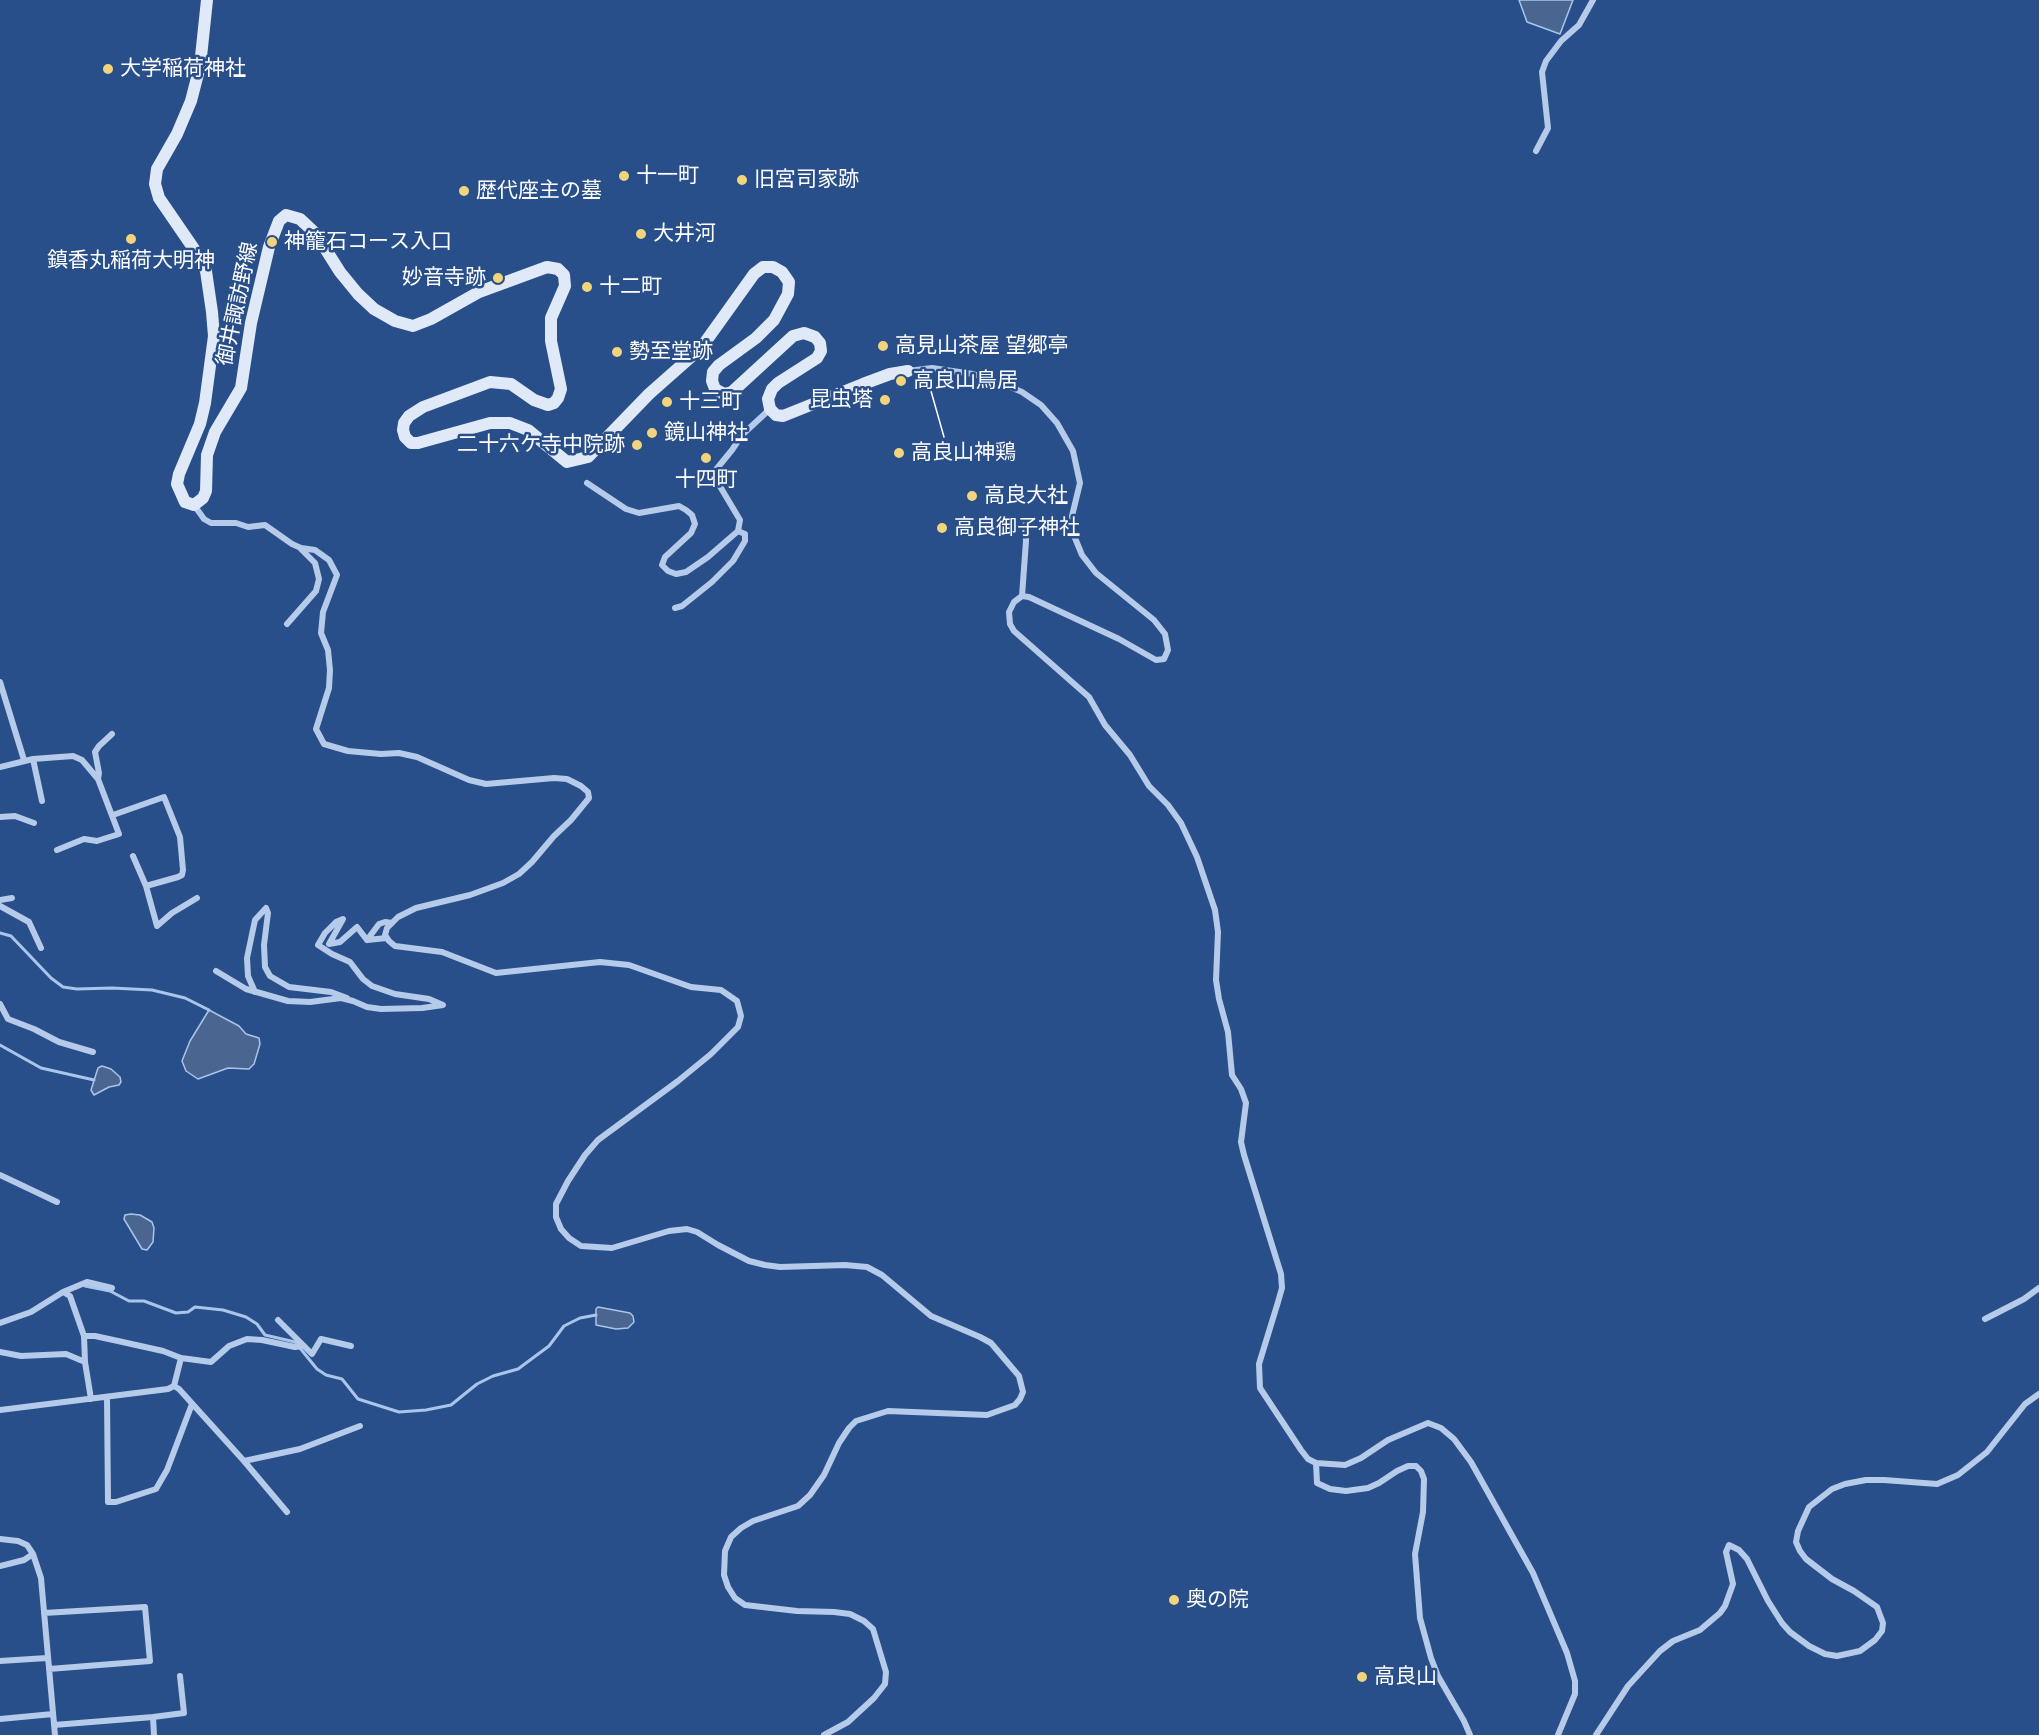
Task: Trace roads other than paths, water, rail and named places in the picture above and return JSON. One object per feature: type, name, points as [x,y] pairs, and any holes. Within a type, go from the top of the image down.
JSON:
[{"type":"main road","name":"御井諏訪野線","points":[[207,0],[201,66],[191,101],[177,134],[157,169],[155,184],[159,198],[194,249],[206,271],[212,312],[214,336],[205,403],[200,424],[177,484],[185,502],[194,505],[203,498],[206,491],[207,455],[215,432],[241,388],[251,323],[266,258],[279,221],[286,215],[300,219],[316,234],[340,272],[374,309],[395,321],[413,326],[432,319],[479,292],[547,267],[558,269],[564,275],[565,286],[551,318],[551,341],[561,389],[554,403],[548,405],[534,400],[511,384],[490,381],[423,407],[409,416],[404,423],[403,430],[407,440],[411,443],[418,444],[490,423],[510,423],[528,430],[567,462],[588,457],[649,394],[701,348],[754,274],[763,267],[773,267],[782,272],[789,282],[788,294],[774,320],[756,338],[719,365],[713,372],[712,381],[715,389],[724,394],[732,392],[793,336],[804,333],[815,337],[820,344],[817,358],[772,389],[768,399],[770,409]]},
{"type":"main road","points":[[770,409],[776,415],[783,416],[890,374],[908,371]]},
{"type":"street","points":[[1536,152],[1548,128],[1542,72],[1546,61],[1561,41],[1579,25],[1593,0]]},
{"type":"street","points":[[908,371],[932,368],[973,374],[1022,392],[1041,405],[1057,423],[1073,451],[1080,483],[1072,516],[1075,538],[1082,555],[1096,573],[1154,620],[1165,634],[1168,650],[1164,659],[1156,660],[1119,639],[1029,597],[1022,596],[1014,602],[1009,612],[1010,624],[1014,631],[1089,697],[1105,725],[1130,755],[1149,786],[1168,805],[1181,823],[1197,857],[1215,910],[1218,932],[1216,980],[1219,999],[1228,1032],[1232,1075],[1246,1103],[1242,1142],[1244,1155],[1281,1274],[1278,1302],[1259,1364],[1260,1388],[1300,1450],[1308,1459],[1316,1463],[1345,1465],[1361,1458],[1388,1440],[1428,1423],[1441,1428],[1454,1439],[1471,1462],[1533,1573],[1567,1653],[1575,1681],[1575,1694],[1557,1735]]},
{"type":"street","points":[[587,483],[626,509],[639,513],[679,506],[692,515],[695,524],[691,533],[665,557],[662,565],[668,571],[676,574],[686,572],[708,557],[738,531],[740,520],[715,478],[714,472],[742,435],[770,409]]},
{"type":"street","points":[[194,505],[204,519],[212,523],[236,523],[248,527],[265,525],[301,548],[315,563],[319,579],[316,591],[287,624]]},
{"type":"street","points":[[1022,596],[1026,541],[1024,525]]},
{"type":"street","points":[[675,608],[682,606],[712,582],[733,561],[744,541],[745,534],[738,531]]},
{"type":"street","points":[[301,548],[315,550],[329,560],[337,575],[323,612],[321,633],[328,650],[330,670],[328,688],[316,729],[324,744],[348,751],[399,753],[417,757],[469,780],[486,784],[567,779],[588,792],[589,798],[578,812],[519,874],[503,883],[470,895],[416,908],[398,917],[387,928],[385,935],[387,938],[395,946],[442,952],[496,972],[590,963],[629,964],[691,987],[721,990],[737,1000],[741,1016],[738,1027],[711,1054],[598,1140],[585,1155],[568,1180],[556,1204],[556,1217],[561,1229],[581,1246],[612,1248],[669,1231],[687,1229],[697,1232],[749,1261],[765,1265],[867,1267],[882,1275],[931,1316],[980,1336],[991,1343],[1019,1376],[1023,1392],[1020,1399],[1015,1405],[987,1415],[888,1411],[856,1421],[839,1443],[824,1475],[810,1495],[798,1506],[753,1521],[731,1536],[725,1551],[724,1575],[735,1598],[745,1605],[850,1614],[864,1620],[873,1629],[886,1672],[885,1684],[874,1698],[848,1722],[824,1735]]},
{"type":"street","points":[[0,682],[24,760]]},
{"type":"street","points":[[98,779],[95,752],[112,734]]},
{"type":"street","points":[[0,767],[24,760],[73,756],[82,760],[98,779],[119,834],[97,841],[84,839],[57,850]]},
{"type":"street","points":[[33,759],[42,801]]},
{"type":"street","points":[[113,815],[164,797],[180,837],[182,875],[146,886]]},
{"type":"street","points":[[0,817],[15,816],[34,822]]},
{"type":"street","points":[[134,856],[146,886],[157,926],[172,913],[197,898]]},
{"type":"street","points":[[0,900],[12,898]]},
{"type":"street","points":[[0,906],[28,922],[40,948]]},
{"type":"street","points":[[255,992],[248,976],[247,958],[255,920],[266,908],[268,914],[264,945],[265,967],[270,976],[290,987],[341,994],[367,1007],[381,1009],[443,1005],[429,999],[395,994],[372,986],[363,979],[350,962],[318,945],[325,933],[336,922],[343,919],[329,944],[340,942],[357,927],[367,940]]},
{"type":"street","points":[[367,940],[379,924],[392,923]]},
{"type":"street","points":[[367,940],[387,938]]},
{"type":"street","points":[[216,971],[246,989],[288,1000],[310,1002],[340,998],[353,1001]]},
{"type":"street","points":[[0,1004],[3,1013],[8,1018],[59,1042],[93,1052]]},
{"type":"street","points":[[0,1175],[57,1202]]},
{"type":"street","points":[[0,1323],[30,1312],[63,1292],[87,1282],[112,1288]]},
{"type":"street","points":[[1985,1319],[2024,1299],[2039,1288]]},
{"type":"street","points":[[63,1292],[70,1296],[84,1336],[85,1362],[91,1399]]},
{"type":"street","points":[[278,1320],[312,1354],[321,1339],[351,1346]]},
{"type":"street","points":[[84,1336],[95,1336],[163,1351],[181,1358],[211,1362],[229,1346],[247,1339],[295,1347],[304,1346]]},
{"type":"street","points":[[0,1352],[21,1356],[66,1354],[85,1362]]},
{"type":"street","points":[[0,1410],[168,1389],[174,1386],[181,1358]]},
{"type":"street","points":[[174,1386],[287,1512]]},
{"type":"street","points":[[1596,1735],[1628,1686],[1660,1651],[1673,1641],[1700,1630],[1720,1614],[1733,1584],[1726,1552],[1729,1545],[1739,1550],[1747,1559],[1782,1623],[1809,1646],[1825,1654],[1837,1656],[1860,1651],[1875,1640],[1882,1631],[1883,1623],[1877,1607],[1819,1570],[1800,1551],[1796,1542],[1798,1531],[1809,1507],[1819,1497],[1845,1484],[1866,1480],[1936,1484],[1958,1475],[1987,1452],[2025,1404],[2039,1394]]},
{"type":"street","points":[[107,1397],[108,1502],[116,1502],[156,1489],[167,1470],[192,1404]]},
{"type":"street","points":[[243,1461],[300,1449],[360,1426]]},
{"type":"street","points":[[1316,1463],[1317,1483],[1330,1489],[1346,1491],[1379,1484],[1396,1471],[1408,1466],[1416,1466],[1421,1471],[1424,1479],[1423,1512],[1415,1554],[1420,1618],[1438,1676],[1470,1735]]},
{"type":"street","points":[[0,1539],[18,1540],[27,1545],[33,1554],[41,1578],[55,1735]]},
{"type":"street","points":[[0,1566],[24,1560],[33,1554]]},
{"type":"street","points":[[44,1613],[145,1607],[150,1661],[49,1669]]},
{"type":"street","points":[[0,1661],[47,1658]]},
{"type":"street","points":[[54,1725],[184,1713],[180,1676]]},
{"type":"street","points":[[0,1719],[53,1714]]},
{"type":"street","points":[[153,1717],[154,1735]]},
{"type":"water","points":[[1519,0],[1573,0],[1560,34],[1527,22]]},
{"type":"water","points":[[209,1010],[239,1026],[246,1034],[259,1038],[260,1044],[254,1064],[249,1069],[228,1068],[198,1079],[186,1071],[182,1061],[190,1041]]},
{"type":"water","points":[[102,1066],[111,1069],[120,1077],[121,1082],[119,1085],[109,1087],[94,1095],[91,1090],[98,1068]]},
{"type":"water","points":[[125,1215],[140,1215],[152,1222],[153,1242],[147,1250],[142,1249],[124,1219]]},
{"type":"water","points":[[598,1307],[630,1313],[634,1322],[628,1328],[616,1329],[596,1325]]},
{"type":"waterway","points":[[0,933],[11,936],[51,978],[63,987],[152,990],[185,998],[209,1010]]},
{"type":"waterway","points":[[0,1045],[41,1068],[94,1080]]},
{"type":"waterway","points":[[85,1286],[110,1291],[129,1301],[144,1301],[176,1313],[188,1312],[195,1307],[223,1310],[246,1317],[257,1324],[265,1335],[295,1342],[317,1369],[326,1375],[342,1379],[358,1399],[399,1412],[451,1405],[477,1384],[493,1376],[518,1369],[549,1346],[564,1326],[580,1318],[596,1315]]},
{"type":"tram line","points":[[929,384],[944,437]]},
{"type":"place","name":"大学稲荷神社","points":[[108,69]]},
{"type":"place","name":"十一町","points":[[624,176]]},
{"type":"place","name":"旧宮司家跡","points":[[742,180]]},
{"type":"place","name":"歴代座主の墓","points":[[464,191]]},
{"type":"place","name":"大井河","points":[[641,234]]},
{"type":"place","name":"鎮香丸稲荷大明神","points":[[131,239]]},
{"type":"place","name":"神籠石コース入口","points":[[272,242]]},
{"type":"place","name":"妙音寺跡","points":[[498,278]]},
{"type":"place","name":"十二町","points":[[587,287]]},
{"type":"place","name":"高見山茶屋 望郷亭","points":[[883,346]]},
{"type":"place","name":"勢至堂跡","points":[[617,352]]},
{"type":"place","name":"高良山鳥居","points":[[901,381]]},
{"type":"place","name":"昆虫塔","points":[[885,400]]},
{"type":"place","name":"十三町","points":[[667,402]]},
{"type":"place","name":"鏡山神社","points":[[652,433]]},
{"type":"place","name":"二十六ケ寺中院跡","points":[[637,445]]},
{"type":"place","name":"高良山神鶏","points":[[899,453]]},
{"type":"place","name":"十四町","points":[[706,458]]},
{"type":"place","name":"高良大社","points":[[972,496]]},
{"type":"place","name":"高良御子神社","points":[[942,528]]},
{"type":"place","name":"奥の院","points":[[1174,1600]]},
{"type":"place","name":"高良山","points":[[1362,1677]]}]
